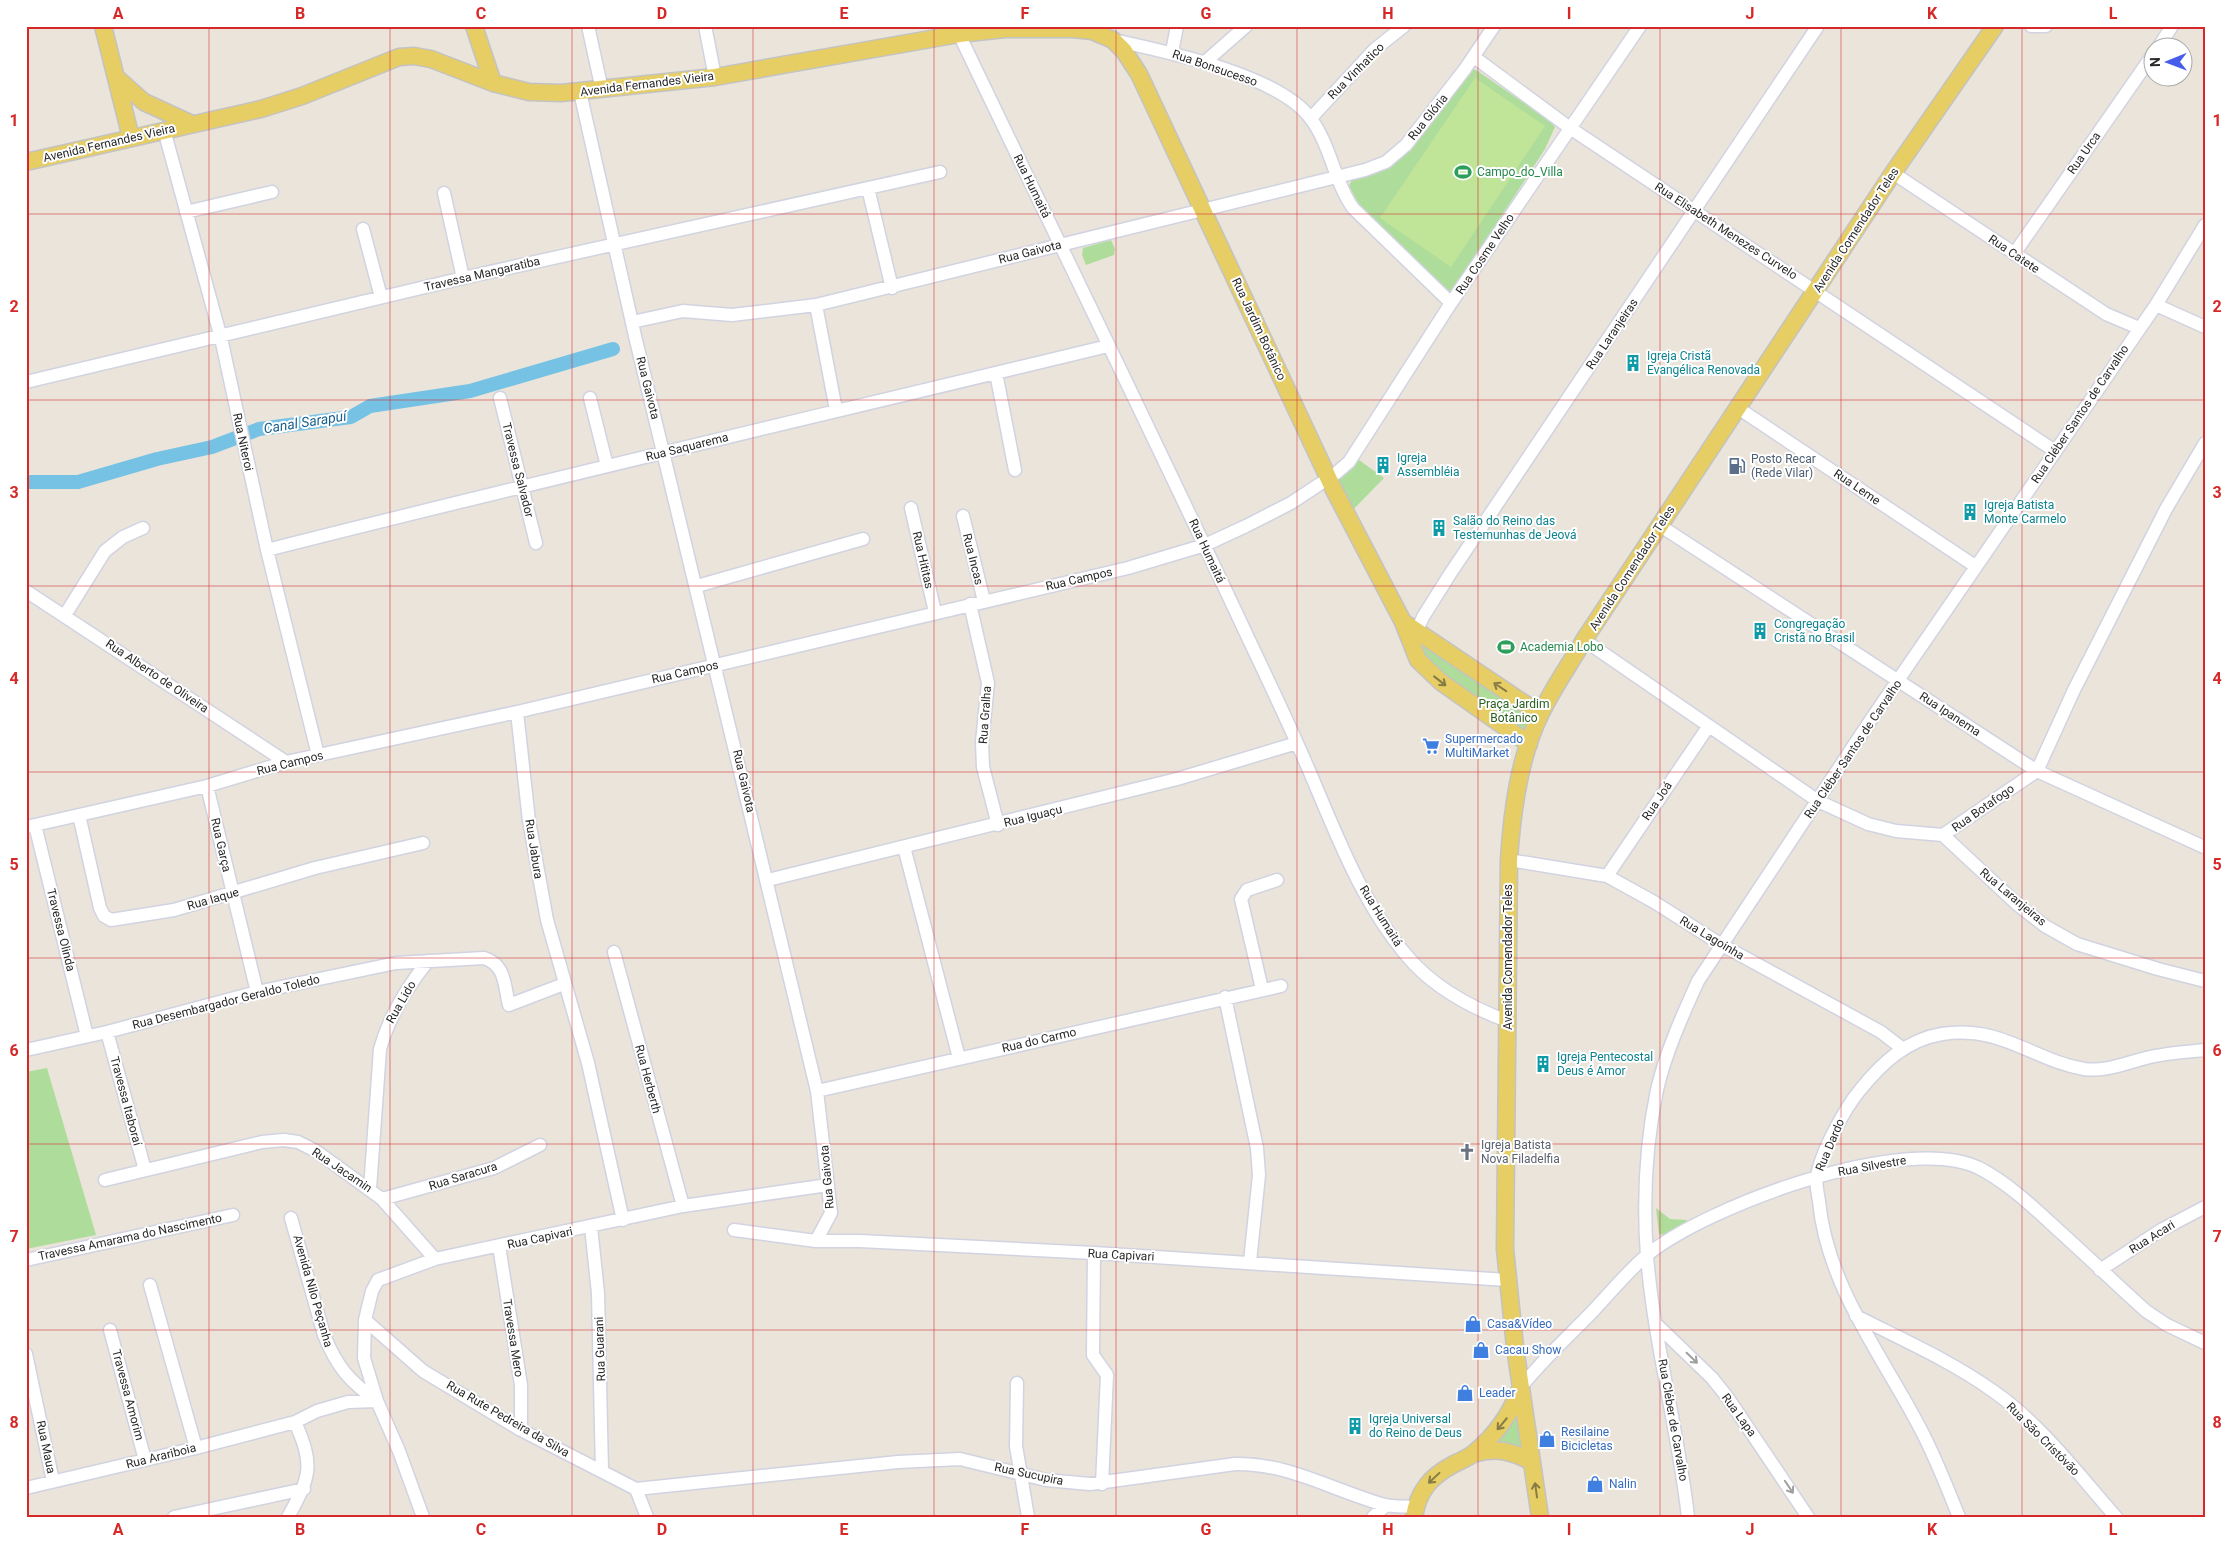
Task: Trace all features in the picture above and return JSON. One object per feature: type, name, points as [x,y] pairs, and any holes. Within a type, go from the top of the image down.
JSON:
[{"type":"main road","points":[[103,26],[132,138]]},
{"type":"main road","points":[[474,26],[493,83]]},
{"type":"main road","name":"Avenida Comendador Teles","points":[[1540,1517],[1507,1280],[1504,1197],[1508,860],[1515,805],[1529,744],[1540,714],[1584,640],[1893,173],[1995,26]]},
{"type":"main road","name":"Avenida Fernandes Vieira","points":[[26,162],[261,110],[399,58],[414,56],[431,59],[493,83],[529,92],[580,92],[715,77],[1005,27],[1093,29],[1113,40]]},
{"type":"main road","name":"Rua Jardim Botânico","points":[[1113,40],[1124,51],[1139,74],[1328,478],[1403,622],[1414,637],[1418,660],[1440,682],[1529,744]]},
{"type":"main road","name":"Avenida Fernandes Vieira","points":[[116,76],[129,91],[144,102],[192,124]]},
{"type":"main road","points":[[1414,637],[1540,714]]},
{"type":"main road","points":[[1472,1455],[1510,1415],[1521,1387]]},
{"type":"main road","points":[[1415,1512],[1422,1491],[1434,1477],[1472,1455],[1486,1451],[1510,1451],[1532,1462]]},
{"type":"street","points":[[588,26],[602,90]]},
{"type":"street","points":[[705,26],[715,77]]},
{"type":"street","points":[[1172,52],[1177,26]]},
{"type":"street","points":[[1205,62],[1246,26]]},
{"type":"street","name":"Rua Vinhatico","points":[[1311,118],[1374,50],[1404,26]]},
{"type":"street","name":"Rua Glória","points":[[1338,177],[1376,167],[1396,155],[1438,105],[1474,57],[1494,26]]},
{"type":"street","name":"Rua Cosme Velho","points":[[1328,478],[1349,462],[1451,303],[1640,26]]},
{"type":"street","name":"Rua Laranjeiras","points":[[1414,637],[1450,574],[1818,26]]},
{"type":"street","points":[[2030,26],[2046,26]]},
{"type":"street","points":[[2164,38],[2172,26]]},
{"type":"street","name":"Rua Humaitá","points":[[959,34],[1205,545],[1297,743],[1345,853],[1371,904],[1408,958],[1428,977],[1477,1010],[1507,1021]]},
{"type":"street","name":"Rua Bonsucesso","points":[[1113,40],[1172,52],[1205,62],[1263,84],[1298,106],[1311,118],[1348,200],[1360,217],[1451,303]]},
{"type":"street","name":"Rua Elisabeth Menezes Curvelo","points":[[1474,57],[1570,128],[1816,290],[2055,451]]},
{"type":"street","name":"Rua Urca","points":[[2014,254],[2144,67]]},
{"type":"street","name":"Rua Gaivota","points":[[580,92],[635,336],[716,664],[817,1091],[831,1212],[816,1241]]},
{"type":"street","name":"Rua Niteroi","points":[[164,130],[221,338],[266,550],[318,756]]},
{"type":"street","name":"Travessa Mangaratiba","points":[[26,382],[221,338],[462,278],[940,172]]},
{"type":"street","name":"Rua Catete","points":[[1893,173],[2106,314],[2139,328]]},
{"type":"street","name":"Rua Gaivota","points":[[632,322],[683,310],[732,315],[816,305],[892,288],[1060,244],[1338,177]]},
{"type":"street","points":[[868,188],[892,288]]},
{"type":"street","points":[[186,212],[272,192]]},
{"type":"street","points":[[444,192],[462,278]]},
{"type":"street","name":"Rua Cléber Santos de Carvalho","points":[[1656,1324],[1647,1255],[1646,1196],[1650,1135],[1658,1089],[1685,1010],[1698,981],[1976,566],[2156,305],[2205,225]]},
{"type":"street","points":[[364,229],[381,297]]},
{"type":"street","points":[[816,305],[836,410]]},
{"type":"street","points":[[2156,305],[2205,326]]},
{"type":"street","name":"Rua Saquarema","points":[[266,550],[523,485],[1108,346]]},
{"type":"street","points":[[996,373],[1015,470]]},
{"type":"street","name":"Travessa Salvador","points":[[500,398],[536,543]]},
{"type":"street","points":[[590,398],[607,466]]},
{"type":"street","name":"Rua Leme","points":[[1738,408],[1976,566]]},
{"type":"street","points":[[2038,771],[2074,690],[2157,526],[2205,443]]},
{"type":"street","name":"Rua Campos","points":[[31,826],[207,786],[286,762],[517,712],[1128,568],[1205,545],[1290,503],[1328,478]]},
{"type":"street","name":"Rua Hititas","points":[[911,508],[935,612]]},
{"type":"street","name":"Rua Incas","points":[[963,516],[984,601]]},
{"type":"street","name":"Rua Ipanema","points":[[1659,525],[2038,771],[2204,845]]},
{"type":"street","points":[[65,615],[105,551],[123,537],[144,528]]},
{"type":"street","points":[[697,586],[863,539]]},
{"type":"street","name":"Rua Alberto de Oliveira","points":[[28,594],[65,615],[286,762]]},
{"type":"street","name":"Rua Gralha","points":[[970,604],[988,683],[982,742],[983,767],[998,825]]},
{"type":"street","name":"Rua Botafogo","points":[[1584,640],[1818,801],[1868,824],[1896,831],[1943,835],[2038,771]]},
{"type":"street","name":"Rua Jabura","points":[[517,712],[537,869],[564,984],[592,1082],[623,1220]]},
{"type":"street","name":"Rua Joá","points":[[1607,876],[1708,727]]},
{"type":"street","name":"Rua Iguaçu","points":[[768,880],[998,825],[1177,779],[1297,743]]},
{"type":"street","name":"Rua Garça","points":[[207,786],[257,992]]},
{"type":"street","name":"Rua Iaque","points":[[79,815],[100,908],[104,916],[111,920],[174,910],[324,866],[423,844]]},
{"type":"street","name":"Travessa Olinda","points":[[31,826],[87,1036]]},
{"type":"street","name":"Rua Laranjeiras","points":[[1943,835],[2018,905],[2045,926],[2077,944],[2158,970],[2205,981]]},
{"type":"street","points":[[2204,845],[2205,851]]},
{"type":"street","points":[[904,847],[959,1058]]},
{"type":"street","name":"Rua Lagoinha","points":[[1508,860],[1607,876],[1654,902],[1722,945],[1881,1032],[1903,1049]]},
{"type":"street","points":[[1262,989],[1241,899],[1247,890],[1277,880]]},
{"type":"street","name":"Rua Herberth","points":[[614,952],[682,1206]]},
{"type":"street","points":[[428,961],[484,958],[494,961],[501,969],[509,1005],[564,984]]},
{"type":"street","name":"Rua Desembargador Geraldo Toledo","points":[[26,1050],[107,1032],[257,992],[396,963],[428,961]]},
{"type":"street","name":"Rua Lido","points":[[370,1189],[380,1049],[386,1027],[415,978],[428,961]]},
{"type":"street","name":"Rua do Carmo","points":[[817,1091],[1224,997],[1281,986]]},
{"type":"street","points":[[1224,997],[1258,1148],[1259,1175],[1250,1262]]},
{"type":"street","name":"Travessa Itaboraí","points":[[107,1032],[145,1170]]},
{"type":"street","name":"Rua Dardo","points":[[1959,1517],[1920,1428],[1856,1316],[1830,1257],[1821,1219],[1816,1177],[1835,1128],[1854,1097],[1882,1064],[1903,1049],[1939,1035],[1981,1034],[2005,1039],[2067,1064],[2085,1069],[2104,1068],[2148,1057],[2205,1050]]},
{"type":"street","name":"Rua Jacamin","points":[[105,1180],[262,1142],[284,1140],[298,1142],[316,1151],[382,1199],[435,1259]]},
{"type":"street","name":"Rua Saracura","points":[[382,1199],[494,1168],[540,1145]]},
{"type":"street","name":"Rua Silvestre","points":[[1521,1387],[1544,1360],[1647,1255],[1675,1236],[1708,1220],[1816,1177],[1872,1164],[1933,1157],[1958,1161],[1979,1168],[2004,1183],[2146,1311],[2167,1325],[2205,1343]]},
{"type":"street","name":"Rua Capivari","points":[[377,1401],[364,1358],[365,1320],[372,1291],[378,1280],[435,1259],[682,1206],[828,1185]]},
{"type":"street","name":"Rua Acari","points":[[2100,1270],[2161,1230],[2205,1207]]},
{"type":"street","name":"Travessa Amarama do Nascimento","points":[[26,1260],[233,1215]]},
{"type":"street","name":"Avenida Nilo Peçanha","points":[[291,1218],[324,1335],[331,1353],[343,1373],[355,1386],[377,1401]]},
{"type":"street","name":"Rua Guarani","points":[[591,1226],[598,1293],[602,1471]]},
{"type":"street","name":"Rua Capivari","points":[[734,1230],[816,1241],[860,1241],[1094,1253],[1507,1280]]},
{"type":"street","name":"Travessa Mero","points":[[499,1246],[521,1385],[523,1414],[521,1430]]},
{"type":"street","points":[[1094,1253],[1093,1355],[1107,1375],[1102,1484]]},
{"type":"street","points":[[150,1285],[196,1448]]},
{"type":"street","name":"Rua São Cristóvão","points":[[1856,1316],[1950,1364],[1994,1392],[2026,1418],[2116,1517]]},
{"type":"street","name":"Rua Rute Pedreira da Silva","points":[[365,1320],[423,1371],[521,1430],[636,1489]]},
{"type":"street","name":"Rua Cléber de Carvalho","points":[[1656,1324],[1688,1517]]},
{"type":"street","name":"Rua Lapa","points":[[1656,1324],[1712,1378],[1728,1398],[1808,1517]]},
{"type":"street","name":"Travessa Amorim","points":[[110,1330],[146,1460]]},
{"type":"street","name":"Rua Maua","points":[[26,1354],[53,1481]]},
{"type":"street","points":[[1017,1383],[1016,1446],[1028,1517]]},
{"type":"street","points":[[377,1401],[399,1451],[422,1517]]},
{"type":"street","name":"Rua Arariboia","points":[[26,1488],[196,1448],[295,1422],[317,1411],[348,1402],[377,1401]]},
{"type":"street","points":[[288,1517],[304,1489],[308,1467],[308,1454],[295,1422]]},
{"type":"street","name":"Rua Sucupira","points":[[636,1489],[898,1462],[960,1459],[1063,1482],[1102,1484],[1235,1464],[1255,1464],[1298,1473],[1386,1505],[1415,1512]]},
{"type":"street","points":[[174,1517],[304,1489]]},
{"type":"street","points":[[636,1489],[647,1517]]},
{"type":"street","points":[[1372,1517],[1386,1505]]},
{"type":"green space","name":"Campo_do_Villa","points":[[1470,69],[1476,70],[1549,120],[1555,127],[1545,149],[1457,284],[1448,293],[1361,208],[1349,186],[1353,177],[1389,157]]},
{"type":"green space","name":"Campo_do_Villa","points":[[1475,78],[1545,126],[1451,267],[1380,218]]},
{"type":"green space","points":[[1111,240],[1115,249],[1114,255],[1086,265],[1082,255],[1083,248]]},
{"type":"green space","points":[[1348,452],[1384,478],[1349,514],[1334,488],[1340,461]]},
{"type":"green space","name":"Praça Jardim Botânico","points":[[1424,644],[1537,706],[1527,734],[1428,664],[1421,653]]},
{"type":"green space","points":[[47,1068],[96,1235],[26,1249],[26,1072]]},
{"type":"green space","points":[[1656,1208],[1670,1219],[1687,1220],[1675,1232],[1659,1234]]},
{"type":"green space","points":[[1517,1411],[1523,1450],[1488,1446]]},
{"type":"waterway","name":"Canal Sarapuí","points":[[26,482],[78,482],[157,459],[212,447],[259,429],[351,417],[370,406],[470,391],[613,349]]},
{"type":"place","name":"Campo_do_Villa","points":[[1463,172]]},
{"type":"place","name":"Igreja Cristã Evangélica Renovada","points":[[1633,363]]},
{"type":"place","name":"Igreja Assembléia","points":[[1383,465]]},
{"type":"place","name":"Posto Recar (Rede Vilar)","points":[[1737,466]]},
{"type":"place","name":"Igreja Batista Monte Carmelo","points":[[1970,512]]},
{"type":"place","name":"Salão do Reino das Testemunhas de Jeová","points":[[1439,528]]},
{"type":"place","name":"Congregação Cristã no Brasil","points":[[1760,631]]},
{"type":"place","name":"Academia Lobo","points":[[1506,647]]},
{"type":"place","name":"Supermercado MultiMarket","points":[[1431,746]]},
{"type":"place","name":"Igreja Pentecostal Deus é Amor","points":[[1543,1064]]},
{"type":"place","name":"Igreja Batista Nova Filadelfia","points":[[1467,1152]]},
{"type":"place","name":"Casa&Vídeo","points":[[1473,1324]]},
{"type":"place","name":"Cacau Show","points":[[1481,1350]]},
{"type":"place","name":"Leader","points":[[1465,1393]]},
{"type":"place","name":"Igreja Universal do Reino de Deus","points":[[1355,1426]]},
{"type":"place","name":"Resilaine Bicicletas","points":[[1547,1439]]},
{"type":"place","name":"Nalin","points":[[1595,1484]]}]
